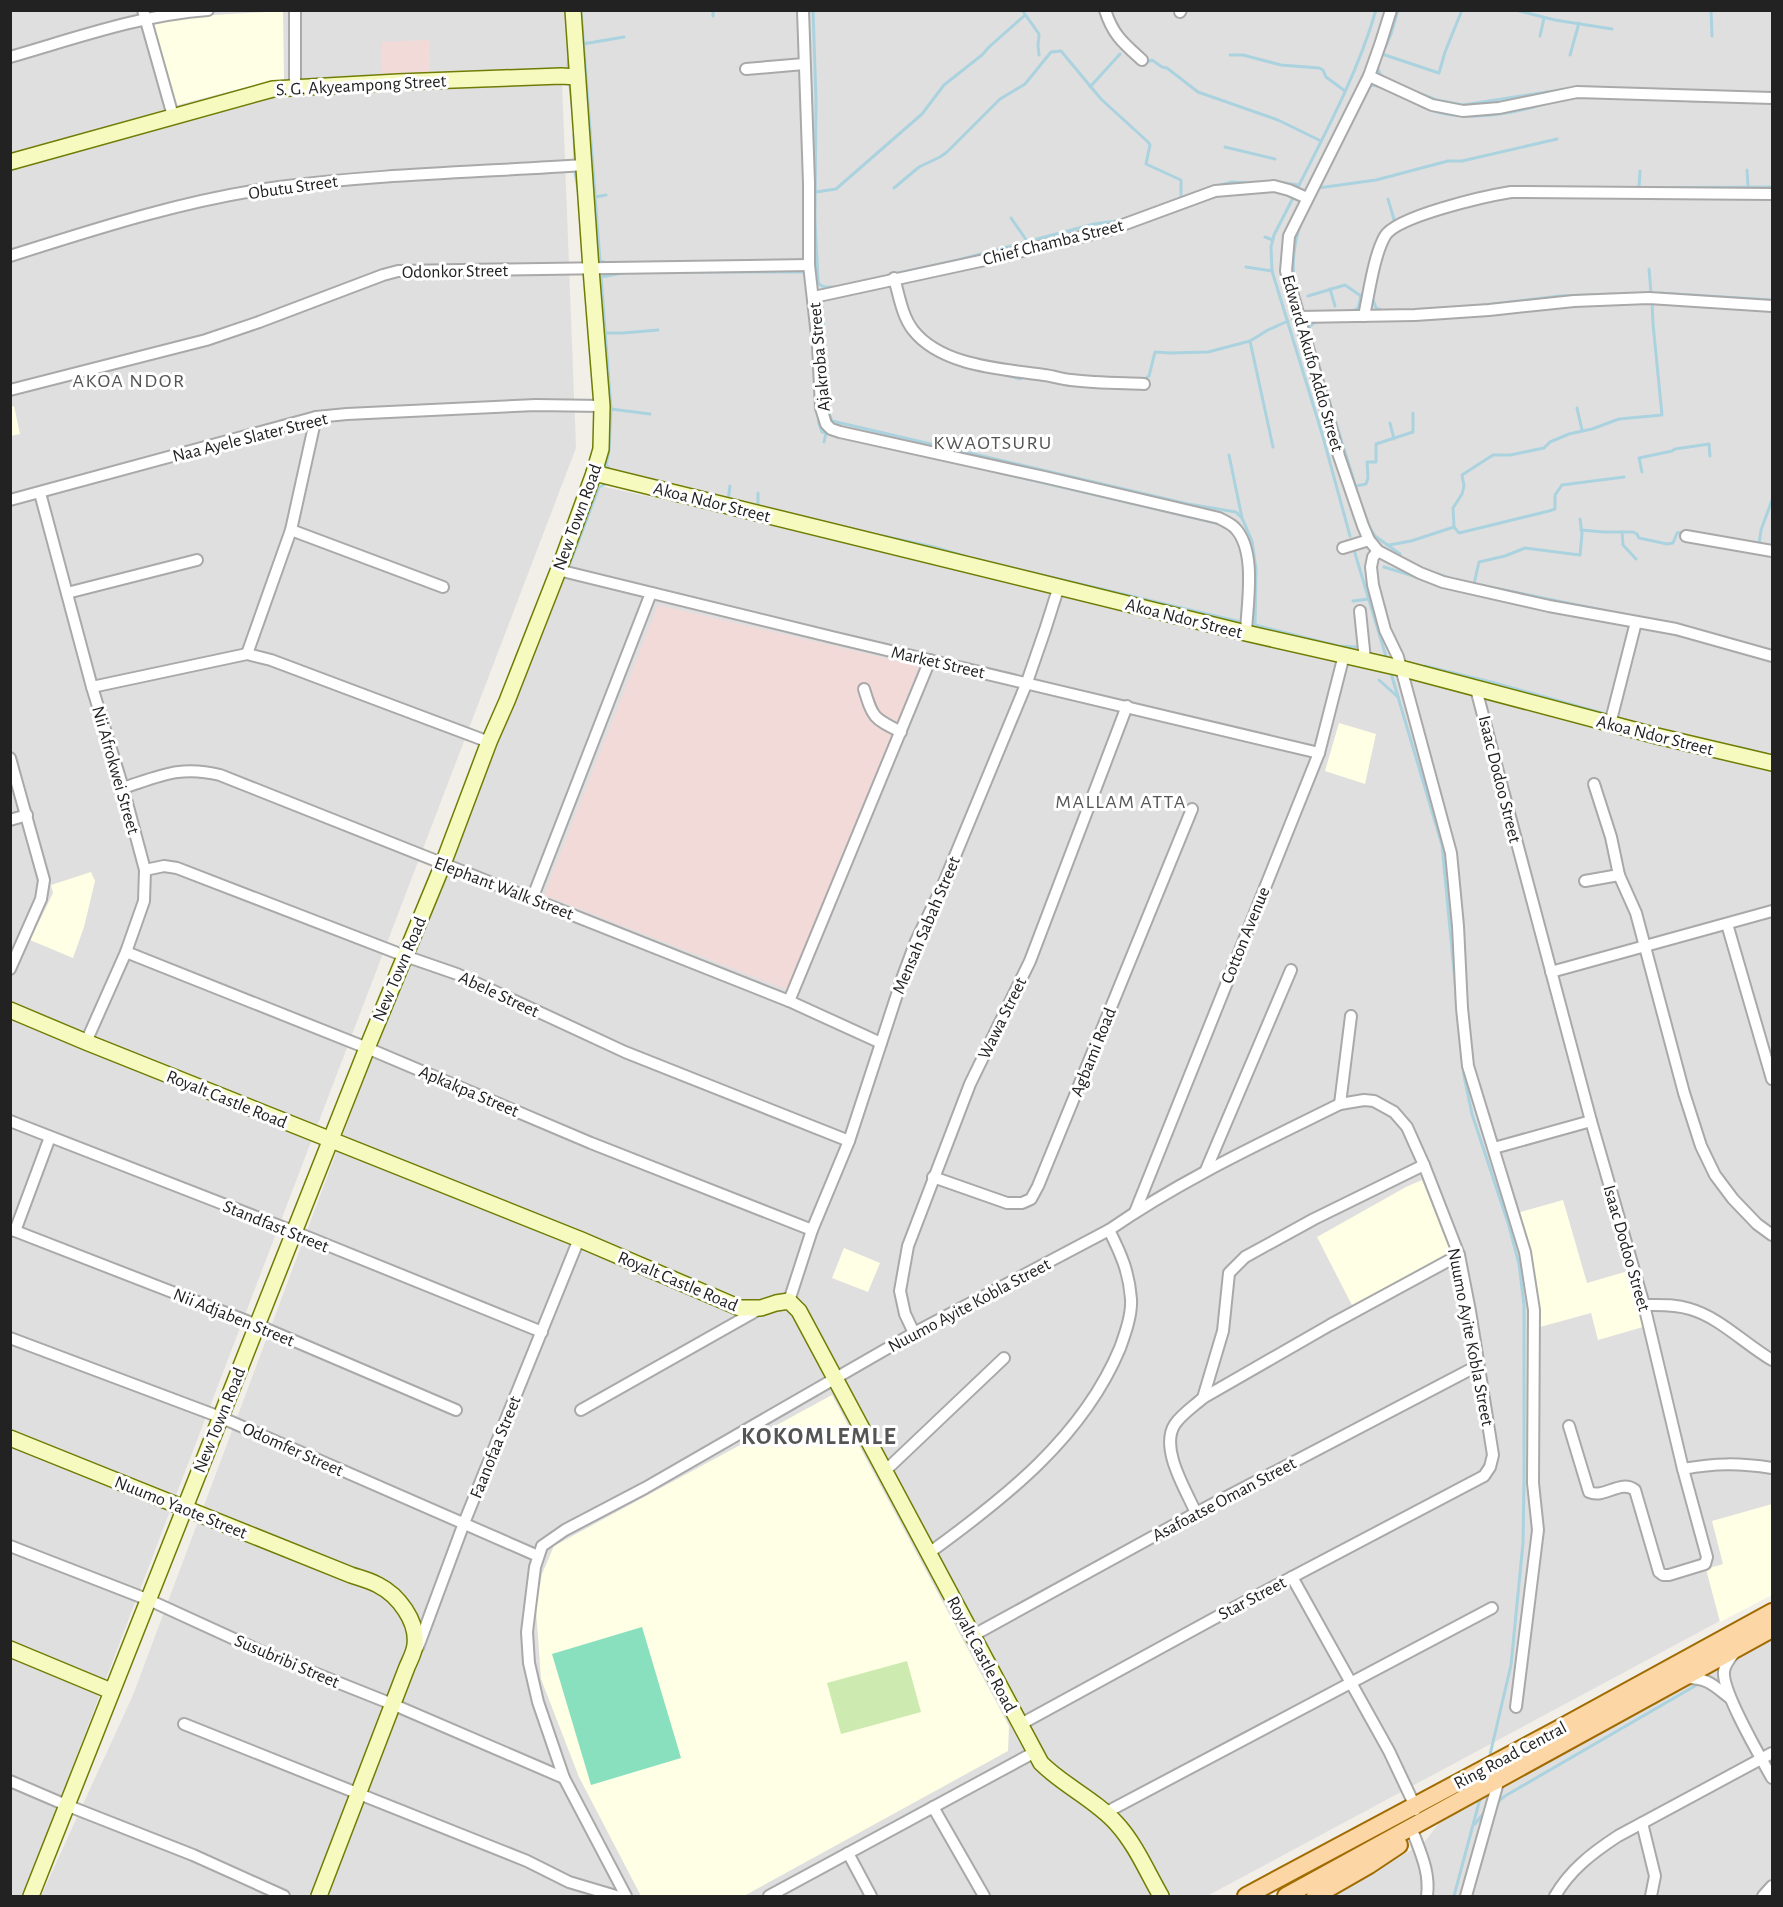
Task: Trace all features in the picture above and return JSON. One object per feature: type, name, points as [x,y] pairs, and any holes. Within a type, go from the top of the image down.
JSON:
[{"type":"main road","name":"Ring Road Central","points":[[1246,1896],[1773,1612]]},
{"type":"main road","name":"Ring Road Central","points":[[1415,1830],[1434,1815],[1475,1792],[1495,1785],[1773,1629]]},
{"type":"main road","points":[[1286,1896],[1415,1830]]},
{"type":"main road","points":[[1315,1896],[1369,1865],[1415,1830]]},
{"type":"street","points":[[10,57],[144,14],[208,10]]},
{"type":"street","points":[[295,10],[295,86]]},
{"type":"street","name":"New Town Road","points":[[30,1896],[367,1048],[443,864],[558,570],[601,449],[602,406],[573,10]]},
{"type":"street","name":"Ajakroba Street","points":[[803,10],[809,183],[809,265],[814,297],[821,408],[826,424],[831,429],[1219,518],[1235,528],[1247,554],[1246,633]]},
{"type":"street","points":[[1105,10],[1110,25],[1119,40],[1142,60]]},
{"type":"street","name":"Edward Akufo Addo Street","points":[[1378,551],[1369,540],[1363,526],[1339,456],[1286,271],[1286,255],[1298,194],[1369,76],[1382,42],[1390,10]]},
{"type":"street","points":[[144,14],[173,116]]},
{"type":"street","points":[[746,69],[804,64]]},
{"type":"street","points":[[1369,76],[1431,105],[1462,111],[1498,108],[1576,92],[1773,98]]},
{"type":"street","name":"S. G. Akyeampong Street","points":[[10,162],[264,91],[295,86],[578,77]]},
{"type":"street","name":"Obutu Street","points":[[10,256],[165,210],[277,187],[356,178],[583,165]]},
{"type":"street","name":"Chief Chamba Street","points":[[814,297],[994,258],[1109,230],[1215,190],[1274,186],[1298,194]]},
{"type":"street","points":[[1364,316],[1378,254],[1386,234],[1392,228],[1404,222],[1483,197],[1511,192],[1773,194]]},
{"type":"street","name":"Odonkor Street","points":[[10,390],[206,340],[398,271],[809,265]]},
{"type":"street","points":[[894,278],[904,314],[914,332],[932,347],[949,355],[1005,371],[1070,380],[1144,384]]},
{"type":"street","points":[[1298,316],[1460,312],[1565,302],[1649,298],[1773,306]]},
{"type":"street","name":"Naa Ayele Slater Street","points":[[10,500],[316,417],[536,405],[602,406]]},
{"type":"street","points":[[247,654],[291,530],[316,417]]},
{"type":"street","name":"Akoa Ndor Street","points":[[594,473],[1246,633],[1369,660],[1610,724],[1773,763]]},
{"type":"street","name":"Nii Afrokwei Street","points":[[40,493],[92,687],[145,870],[144,901],[126,952],[86,1042]]},
{"type":"street","points":[[291,530],[443,587]]},
{"type":"street","points":[[1686,537],[1773,551]]},
{"type":"street","points":[[1343,548],[1369,540]]},
{"type":"street","points":[[1516,1707],[1538,1530],[1533,1483],[1534,1310],[1525,1252],[1468,1066],[1451,853],[1396,652],[1385,630],[1373,585],[1371,567],[1373,557],[1378,551],[1443,582],[1549,606],[1676,629],[1773,656]]},
{"type":"street","points":[[67,593],[196,560]]},
{"type":"street","name":"Market Street","points":[[558,570],[1319,753]]},
{"type":"street","name":"Mensah Sabah Street","points":[[789,1301],[812,1230],[849,1141],[916,941],[943,885],[1027,682],[1059,586]]},
{"type":"street","points":[[532,899],[651,593]]},
{"type":"street","points":[[1360,611],[1369,660]]},
{"type":"street","points":[[1610,724],[1636,622]]},
{"type":"street","points":[[92,687],[247,654],[271,660],[489,742]]},
{"type":"street","name":"Cotton Avenue","points":[[1136,1212],[1319,753],[1344,655]]},
{"type":"street","points":[[789,1001],[930,660]]},
{"type":"street","name":"Isaac Dodoo Street","points":[[1476,688],[1591,1121],[1644,1305],[1707,1561],[1705,1564],[1669,1575],[1659,1572],[1635,1490],[1630,1486],[1623,1486],[1598,1494],[1589,1492],[1569,1426]]},
{"type":"street","points":[[864,689],[871,712],[877,720],[901,732]]},
{"type":"street","name":"Wawa Street","points":[[914,1333],[905,1314],[900,1291],[908,1246],[970,1084],[1030,961],[1127,706]]},
{"type":"street","points":[[10,758],[44,880],[44,889],[10,969]]},
{"type":"street","name":"Elephant Walk Street","points":[[123,788],[175,771],[200,770],[220,775],[789,1001],[881,1043]]},
{"type":"street","points":[[1594,784],[1611,837],[1619,875],[1636,913],[1684,1093],[1701,1146],[1715,1175],[1733,1199],[1757,1224],[1773,1235]]},
{"type":"street","name":"Agbami Road","points":[[933,1177],[1007,1203],[1022,1203],[1030,1199],[1043,1175],[1192,809]]},
{"type":"street","points":[[10,820],[27,815]]},
{"type":"street","name":"Abele Street","points":[[145,870],[164,866],[177,868],[457,974],[625,1052],[849,1141]]},
{"type":"street","points":[[1585,881],[1619,875]]},
{"type":"street","points":[[1551,972],[1773,911]]},
{"type":"street","points":[[1727,924],[1773,1080]]},
{"type":"street","name":"Apkakpa Street","points":[[126,952],[367,1048],[591,1143],[812,1230]]},
{"type":"street","points":[[1206,1170],[1291,970]]},
{"type":"street","name":"Royalt Castle Road","points":[[10,1010],[579,1239],[740,1308],[761,1308],[789,1301],[799,1311],[1041,1762],[1053,1775],[1117,1824],[1132,1844],[1161,1896]]},
{"type":"street","points":[[1340,1104],[1351,1016]]},
{"type":"street","name":"Nuumo Ayite Kobla Street","points":[[538,1556],[542,1546],[565,1530],[645,1488],[834,1377],[1109,1230],[1206,1170],[1340,1104],[1364,1100],[1374,1101],[1394,1112],[1407,1127],[1459,1255],[1493,1455],[1490,1467],[1484,1476]]},
{"type":"street","name":"Standfast Street","points":[[10,1121],[295,1232],[542,1332]]},
{"type":"street","points":[[1494,1148],[1591,1121]]},
{"type":"street","points":[[13,1230],[50,1137]]},
{"type":"street","points":[[1203,1398],[1223,1331],[1228,1273],[1245,1257],[1424,1165]]},
{"type":"street","name":"Nii Adjaben Street","points":[[13,1230],[257,1325],[456,1410]]},
{"type":"street","points":[[929,1553],[1022,1482],[1083,1413],[1110,1371],[1125,1335],[1131,1301],[1125,1262],[1109,1230]]},
{"type":"street","name":"Faanofaa Street","points":[[319,1896],[392,1704],[410,1661],[416,1653],[464,1523],[579,1239]]},
{"type":"street","points":[[1196,1513],[1171,1457],[1169,1442],[1176,1423],[1203,1398],[1459,1255]]},
{"type":"street","points":[[1644,1305],[1690,1308],[1704,1314],[1773,1360]]},
{"type":"street","points":[[581,1410],[761,1308]]},
{"type":"street","name":"Odomfer Street","points":[[10,1338],[220,1417],[538,1556]]},
{"type":"street","points":[[885,1472],[1004,1358]]},
{"type":"street","name":"Asafoatse Oman Street","points":[[972,1636],[1196,1513],[1478,1366]]},
{"type":"street","name":"Nuumo Yaote Street","points":[[10,1438],[351,1575],[384,1598],[401,1618],[410,1661]]},
{"type":"street","points":[[1683,1469],[1739,1463],[1773,1468]]},
{"type":"street","name":"Star Street","points":[[1021,1724],[1484,1476]]},
{"type":"street","name":"Susubribi Street","points":[[10,1546],[149,1600],[269,1655],[392,1704],[564,1778]]},
{"type":"street","points":[[538,1556],[534,1567],[527,1632],[529,1663],[538,1702],[564,1778],[626,1896]]},
{"type":"street","points":[[1293,1577],[1389,1751],[1415,1806],[1415,1830],[1426,1865],[1427,1896]]},
{"type":"street","points":[[1105,1813],[1492,1608]]},
{"type":"street","points":[[1739,1647],[1725,1666],[1723,1674],[1730,1698],[1773,1778]]},
{"type":"street","points":[[10,1649],[111,1691]]},
{"type":"street","points":[[1683,1678],[1709,1680],[1730,1698]]},
{"type":"street","points":[[184,1724],[527,1861],[569,1882],[616,1896]]},
{"type":"street","points":[[769,1896],[1035,1752]]},
{"type":"street","points":[[1555,1896],[1563,1883],[1584,1860],[1609,1842],[1773,1753]]},
{"type":"street","points":[[10,1781],[193,1855],[284,1896]]},
{"type":"street","points":[[1466,1896],[1495,1785]]},
{"type":"street","points":[[933,1807],[984,1896]]},
{"type":"street","points":[[1642,1823],[1655,1876],[1650,1896]]},
{"type":"street","points":[[848,1853],[871,1896]]},
{"type":"street","points":[[1762,1896],[1773,1886]]},
{"type":"shaded area","points":[[11,11],[1772,11],[1772,1593],[1207,1896],[41,1896],[133,1695],[587,483],[1284,637],[607,472],[573,47],[574,70],[281,82],[11,155]]},
{"type":"shaded area","points":[[283,11],[284,79],[174,106],[152,25],[162,18]]},
{"type":"shaded area","points":[[429,40],[430,74],[382,75],[381,42]]},
{"type":"shaded area","points":[[562,82],[576,448],[23,1896],[11,1896],[11,163],[284,92]]},
{"type":"shaded area","points":[[14,406],[20,434],[11,436],[11,407]]},
{"type":"shaded area","points":[[658,605],[919,666],[793,992],[544,895]]},
{"type":"shaded area","points":[[1339,723],[1376,734],[1365,784],[1325,771]]},
{"type":"shaded area","points":[[91,872],[95,881],[84,927],[73,958],[30,940],[53,893],[51,885]]},
{"type":"shaded area","points":[[1422,1180],[1454,1260],[1356,1313],[1317,1237]]},
{"type":"shaded area","points":[[1563,1200],[1587,1283],[1628,1271],[1643,1327],[1598,1340],[1591,1313],[1540,1327],[1534,1271],[1517,1213]]},
{"type":"shaded area","points":[[844,1248],[880,1263],[868,1292],[832,1278]]},
{"type":"shaded area","points":[[832,1395],[1009,1726],[1008,1751],[744,1896],[641,1896],[579,1777],[541,1679],[536,1609],[542,1574],[554,1546]]},
{"type":"shaded area","points":[[1772,1504],[1772,1595],[1720,1622],[1706,1569],[1723,1564],[1712,1521]]},
{"type":"shaded area","points":[[1772,1638],[1772,1896],[1324,1896],[1423,1844],[1442,1819],[1598,1730]]},
{"type":"green space","points":[[642,1627],[681,1758],[591,1785],[552,1654]]},
{"type":"green space","points":[[907,1661],[921,1712],[841,1734],[827,1683]]},
{"type":"waterway","points":[[581,10],[600,261],[607,263],[692,262]]},
{"type":"waterway","points":[[713,10],[713,16]]},
{"type":"waterway","points":[[813,10],[816,100],[815,219],[818,281],[824,287],[838,287]]},
{"type":"waterway","points":[[1022,10],[1039,34],[1039,55]]},
{"type":"waterway","points":[[1298,187],[1351,78],[1376,10]]},
{"type":"waterway","points":[[1381,57],[1398,10]]},
{"type":"waterway","points":[[1382,54],[1439,73],[1462,10]]},
{"type":"waterway","points":[[1515,10],[1555,20],[1612,29]]},
{"type":"waterway","points":[[1711,10],[1712,36]]},
{"type":"waterway","points":[[816,192],[836,189],[922,114],[944,85],[982,55],[1024,16]]},
{"type":"waterway","points":[[1540,36],[1544,18]]},
{"type":"waterway","points":[[1570,55],[1579,23]]},
{"type":"waterway","points":[[583,44],[624,37]]},
{"type":"waterway","points":[[894,188],[919,167],[947,152],[1000,99],[1025,84],[1051,52],[1061,51],[1101,99],[1148,142],[1150,145],[1146,164],[1181,180],[1181,198]]},
{"type":"waterway","points":[[1090,87],[1120,54]]},
{"type":"waterway","points":[[1230,55],[1243,55],[1281,65],[1319,68],[1323,70],[1326,77],[1345,91]]},
{"type":"waterway","points":[[568,67],[569,56]]},
{"type":"waterway","points":[[1145,63],[1152,60],[1167,68],[1198,92],[1278,120],[1321,141]]},
{"type":"waterway","points":[[1377,66],[1384,78]]},
{"type":"waterway","points":[[1367,87],[1373,85],[1381,87]]},
{"type":"waterway","points":[[570,86],[573,114]]},
{"type":"waterway","points":[[1418,93],[1437,100],[1463,105],[1567,89]]},
{"type":"waterway","points":[[1690,101],[1705,101]]},
{"type":"waterway","points":[[1414,102],[1444,114],[1461,116],[1495,115],[1544,104]]},
{"type":"waterway","points":[[574,135],[575,161]]},
{"type":"waterway","points":[[1318,188],[1376,180],[1448,161],[1462,161],[1557,139]]},
{"type":"waterway","points":[[1225,147],[1275,159]]},
{"type":"waterway","points":[[1747,170],[1748,186]]},
{"type":"waterway","points":[[1639,187],[1640,171]]},
{"type":"waterway","points":[[575,172],[579,195]]},
{"type":"waterway","points":[[1217,186],[1232,182],[1252,183]]},
{"type":"waterway","points":[[1283,183],[1299,185]]},
{"type":"waterway","points":[[1612,188],[1772,187]]},
{"type":"waterway","points":[[1150,210],[1197,192]]},
{"type":"waterway","points":[[595,197],[606,195]]},
{"type":"waterway","points":[[1294,196],[1274,235],[1271,247],[1272,271],[1323,437],[1350,536]]},
{"type":"waterway","points":[[1388,199],[1395,223]]},
{"type":"waterway","points":[[1011,218],[1027,241]]},
{"type":"waterway","points":[[894,274],[958,260],[1094,224],[1124,220]]},
{"type":"waterway","points":[[1294,281],[1294,251],[1301,223]]},
{"type":"waterway","points":[[1036,253],[1100,237]]},
{"type":"waterway","points":[[1265,237],[1273,240]]},
{"type":"waterway","points":[[1246,267],[1272,271]]},
{"type":"waterway","points":[[1649,269],[1651,293]]},
{"type":"waterway","points":[[684,272],[805,272]]},
{"type":"waterway","points":[[610,470],[606,465],[611,409],[601,277],[623,273]]},
{"type":"waterway","points":[[1308,296],[1345,285],[1361,296]]},
{"type":"waterway","points":[[1330,289],[1335,306]]},
{"type":"waterway","points":[[1353,311],[1358,308],[1364,292]]},
{"type":"waterway","points":[[1659,293],[1772,300]]},
{"type":"waterway","points":[[1477,306],[1560,296],[1614,294]]},
{"type":"waterway","points":[[1372,297],[1376,308],[1383,311]]},
{"type":"waterway","points":[[1624,477],[1562,485],[1555,495],[1555,509],[1549,511],[1459,533],[1454,527],[1453,508],[1462,494],[1464,486],[1462,475],[1493,455],[1510,455],[1544,448],[1550,442],[1569,434],[1592,429],[1619,419],[1662,415],[1652,301]]},
{"type":"waterway","points":[[822,304],[829,413],[832,421],[1188,504],[1236,512],[1242,518]]},
{"type":"waterway","points":[[1142,381],[1149,376],[1155,352],[1208,352],[1250,341],[1288,321]]},
{"type":"waterway","points":[[1308,333],[1309,327],[1315,322]]},
{"type":"waterway","points":[[605,333],[658,330]]},
{"type":"waterway","points":[[1250,341],[1273,447]]},
{"type":"waterway","points":[[1319,368],[1370,528],[1375,536],[1400,554]]},
{"type":"waterway","points":[[1007,375],[1020,379],[1026,376]]},
{"type":"waterway","points":[[1577,408],[1582,430]]},
{"type":"waterway","points":[[611,409],[650,414]]},
{"type":"waterway","points":[[1356,486],[1366,484],[1367,462],[1376,462],[1376,444],[1413,432],[1413,413]]},
{"type":"waterway","points":[[818,415],[822,432],[831,434]]},
{"type":"waterway","points":[[1390,423],[1394,439]]},
{"type":"waterway","points":[[824,442],[826,433]]},
{"type":"waterway","points":[[1642,472],[1639,458],[1675,449],[1709,444],[1710,456]]},
{"type":"waterway","points":[[1229,455],[1242,518],[1252,541],[1256,569],[1255,625],[1338,646],[1356,647]]},
{"type":"waterway","points":[[993,471],[1220,524]]},
{"type":"waterway","points":[[569,566],[599,487],[608,483]]},
{"type":"waterway","points":[[728,501],[730,486]]},
{"type":"waterway","points":[[758,493],[758,508]]},
{"type":"waterway","points":[[1759,544],[1761,530],[1772,500]]},
{"type":"waterway","points":[[1474,584],[1479,562],[1505,556],[1525,548],[1580,555],[1582,534],[1580,519]]},
{"type":"waterway","points":[[1389,545],[1411,541],[1454,527]]},
{"type":"waterway","points":[[1581,530],[1633,532],[1639,538],[1667,544],[1673,543],[1677,533],[1685,532]]},
{"type":"waterway","points":[[1622,532],[1623,545],[1636,559]]},
{"type":"waterway","points":[[883,536],[964,556]]},
{"type":"waterway","points":[[1354,550],[1387,660]]},
{"type":"waterway","points":[[979,560],[1241,622],[1244,589]]},
{"type":"waterway","points":[[1384,567],[1420,578]]},
{"type":"waterway","points":[[1435,573],[1452,579]]},
{"type":"waterway","points":[[1470,583],[1631,616]]},
{"type":"waterway","points":[[1353,601],[1369,599]]},
{"type":"waterway","points":[[1666,632],[1680,636]]},
{"type":"waterway","points":[[1425,666],[1609,715]]},
{"type":"waterway","points":[[1390,670],[1442,845],[1464,1076],[1472,1114],[1509,1226],[1519,1264],[1524,1305],[1523,1543],[1511,1665],[1489,1759]]},
{"type":"waterway","points":[[1379,680],[1398,697]]},
{"type":"waterway","points":[[1738,747],[1766,754]]},
{"type":"waterway","points":[[1496,1803],[1700,1683]]},
{"type":"waterway","points":[[1454,1896],[1481,1795]]},
{"type":"waterway","points":[[1475,1824],[1486,1810]]},
{"type":"district","name":"AKOA NDOR","points":[[129,380]]},
{"type":"district","name":"KWAOTSURU","points":[[993,442]]},
{"type":"district","name":"MALLAM ATTA","points":[[1121,801]]},
{"type":"district","name":"KOKOMLEMLE","points":[[819,1436]]}]
